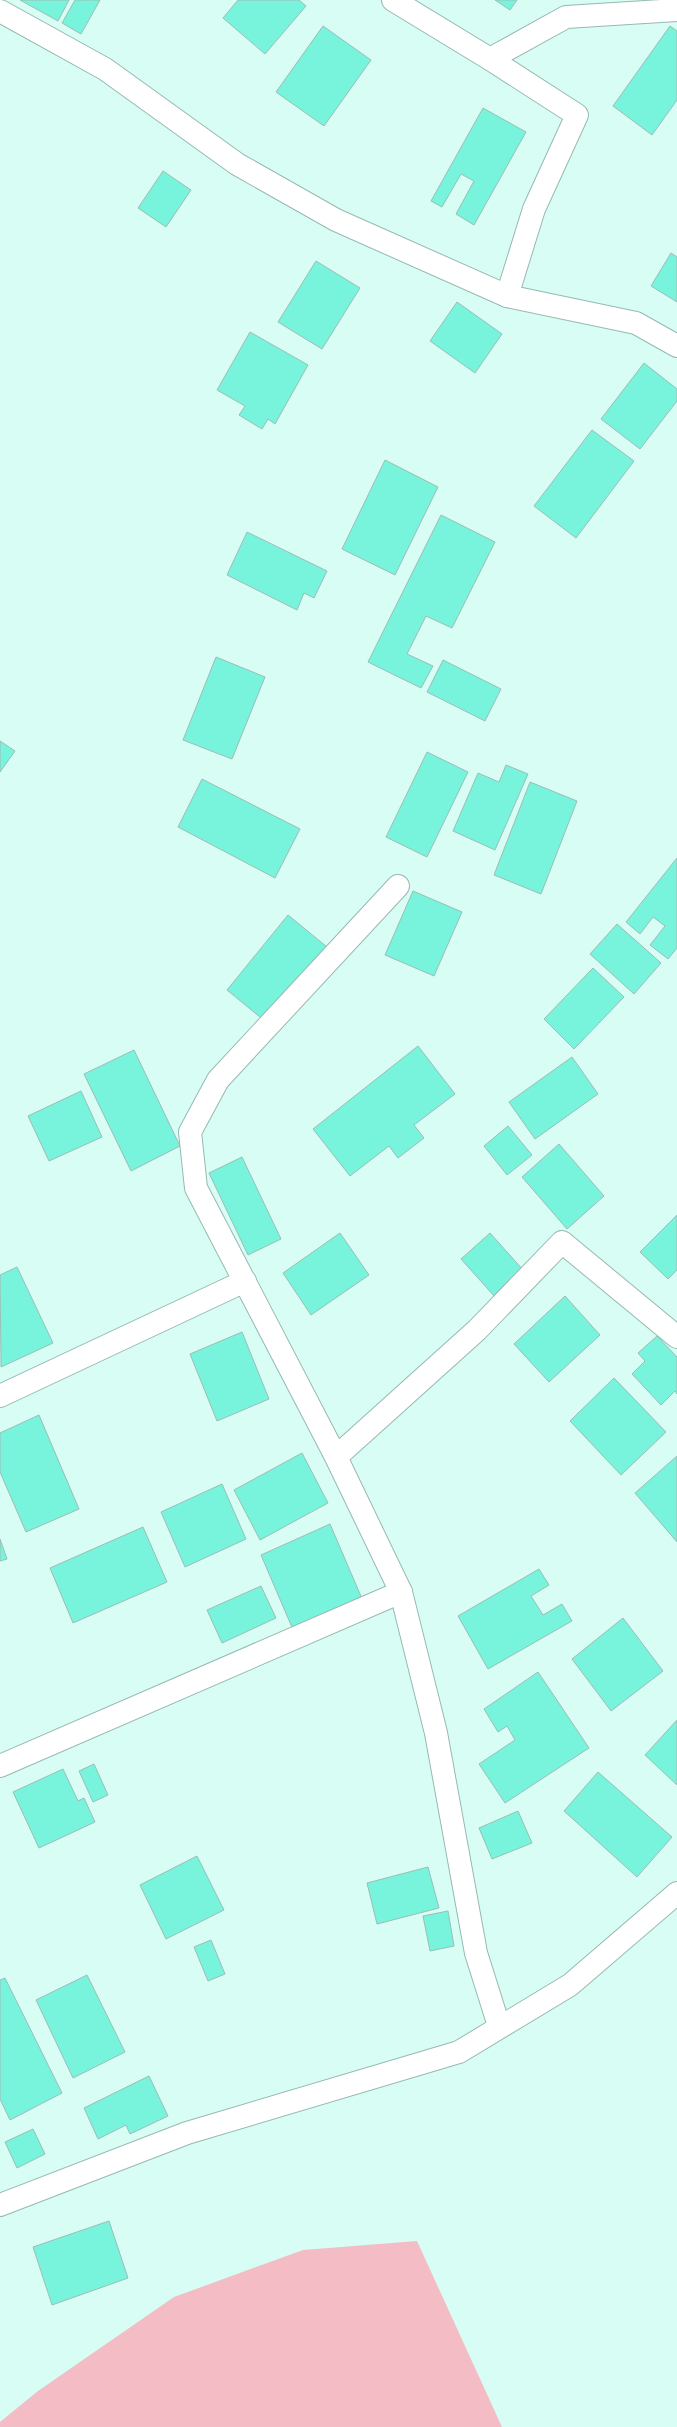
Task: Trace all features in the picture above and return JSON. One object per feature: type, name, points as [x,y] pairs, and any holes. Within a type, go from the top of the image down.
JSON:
[{"type":"street","points":[[393,0],[490,58],[577,115],[534,209],[507,296]]},
{"type":"street","points":[[490,58],[566,17],[677,10]]},
{"type":"street","points":[[0,11],[105,69],[237,164],[336,220],[507,296],[636,323],[677,346]]},
{"type":"street","points":[[398,886],[218,1080],[190,1132],[196,1188],[336,1457],[401,1592],[436,1733],[476,1953],[499,2026]]},
{"type":"street","points":[[336,1457],[477,1330],[562,1242],[677,1337]]},
{"type":"street","points":[[0,1396],[245,1281]]},
{"type":"street","points":[[0,1766],[401,1592]]},
{"type":"street","points":[[0,2205],[187,2133],[459,2052],[499,2026],[570,1985],[677,1893]]},
{"type":"shaded area","points":[[417,2241],[502,2427],[0,2427],[0,2422],[38,2391],[174,2297],[303,2250]]},
{"type":"building","points":[[20,0],[69,0],[58,21]]},
{"type":"building","points":[[75,0],[100,0],[81,34],[62,23]]},
{"type":"building","points":[[238,0],[299,0],[306,6],[265,54],[223,18]]},
{"type":"building","points":[[495,0],[517,0],[510,10]]},
{"type":"building","points":[[323,26],[371,60],[324,126],[276,92]]},
{"type":"building","points":[[670,26],[677,31],[677,100],[652,135],[613,106]]},
{"type":"building","points":[[483,108],[526,132],[474,225],[456,214],[474,181],[461,174],[442,207],[431,201]]},
{"type":"building","points":[[163,171],[191,190],[166,227],[138,208]]},
{"type":"building","points":[[671,253],[677,257],[677,302],[651,286]]},
{"type":"building","points":[[316,261],[360,288],[322,349],[278,322]]},
{"type":"building","points":[[457,302],[502,334],[475,373],[430,341]]},
{"type":"building","points":[[250,332],[308,365],[275,424],[268,419],[262,429],[239,415],[245,406],[217,390]]},
{"type":"building","points":[[644,363],[677,389],[677,401],[640,449],[601,419]]},
{"type":"building","points":[[592,430],[634,461],[576,538],[534,506]]},
{"type":"building","points":[[385,460],[438,487],[395,575],[342,549]]},
{"type":"building","points":[[441,515],[495,542],[452,628],[426,616],[407,654],[433,666],[421,688],[368,662]]},
{"type":"building","points":[[247,532],[327,571],[314,598],[304,593],[297,610],[227,575]]},
{"type":"building","points":[[216,657],[265,677],[232,759],[183,740]]},
{"type":"building","points":[[443,660],[501,689],[485,721],[427,692]]},
{"type":"building","points":[[0,741],[15,751],[0,772]]},
{"type":"building","points":[[427,752],[468,772],[427,857],[386,837]]},
{"type":"building","points":[[506,765],[528,774],[495,850],[453,831],[478,773],[499,782]]},
{"type":"building","points":[[202,779],[300,829],[275,878],[178,827]]},
{"type":"building","points":[[530,782],[577,801],[541,894],[494,875]]},
{"type":"building","points":[[677,858],[677,948],[668,959],[650,945],[665,926],[653,917],[640,934],[626,922]]},
{"type":"building","points":[[413,891],[462,912],[434,976],[385,955]]},
{"type":"building","points":[[288,915],[327,947],[266,1022],[227,990]]},
{"type":"building","points":[[617,924],[661,963],[634,994],[590,954]]},
{"type":"building","points":[[593,968],[624,997],[574,1049],[544,1019]]},
{"type":"building","points":[[418,1046],[455,1094],[414,1125],[424,1138],[398,1158],[389,1146],[350,1176],[313,1129]]},
{"type":"building","points":[[134,1050],[180,1146],[131,1171],[84,1074]]},
{"type":"building","points":[[572,1057],[598,1094],[535,1139],[509,1102]]},
{"type":"building","points":[[81,1091],[102,1137],[49,1161],[28,1116]]},
{"type":"building","points":[[508,1126],[532,1155],[507,1175],[484,1146]]},
{"type":"building","points":[[559,1144],[604,1196],[567,1229],[522,1177]]},
{"type":"building","points":[[242,1157],[281,1239],[248,1255],[209,1173]]},
{"type":"building","points":[[677,1215],[677,1270],[668,1279],[640,1252]]},
{"type":"building","points":[[340,1233],[369,1275],[311,1315],[283,1273]]},
{"type":"building","points":[[490,1233],[524,1271],[495,1297],[461,1259]]},
{"type":"building","points":[[17,1267],[53,1343],[1,1367],[0,1275]]},
{"type":"building","points":[[565,1296],[600,1335],[549,1382],[514,1344]]},
{"type":"building","points":[[242,1332],[269,1399],[217,1421],[190,1354]]},
{"type":"building","points":[[657,1336],[677,1357],[677,1394],[675,1391],[661,1405],[632,1374],[645,1361],[638,1353]]},
{"type":"building","points":[[614,1378],[666,1432],[621,1475],[570,1421]]},
{"type":"building","points":[[39,1415],[79,1509],[26,1532],[0,1472],[0,1433]]},
{"type":"building","points":[[302,1453],[328,1503],[260,1540],[234,1490]]},
{"type":"building","points":[[677,1456],[677,1542],[635,1493]]},
{"type":"building","points":[[222,1484],[246,1539],[185,1567],[161,1512]]},
{"type":"building","points":[[330,1524],[363,1601],[294,1632],[261,1555]]},
{"type":"building","points":[[143,1527],[167,1582],[73,1623],[50,1568]]},
{"type":"building","points":[[0,1539],[7,1559],[0,1561]]},
{"type":"building","points":[[539,1569],[549,1585],[531,1596],[543,1615],[562,1604],[572,1621],[488,1669],[458,1616]]},
{"type":"building","points":[[261,1586],[276,1618],[222,1643],[207,1610]]},
{"type":"building","points":[[623,1618],[663,1671],[611,1711],[572,1659]]},
{"type":"building","points":[[538,1672],[589,1748],[505,1803],[479,1764],[515,1740],[507,1726],[498,1732],[484,1709]]},
{"type":"building","points":[[677,1720],[677,1785],[645,1755]]},
{"type":"building","points":[[94,1764],[108,1795],[93,1802],[79,1771]]},
{"type":"building","points":[[63,1769],[78,1801],[84,1798],[95,1822],[39,1848],[13,1792]]},
{"type":"building","points":[[598,1772],[672,1837],[637,1877],[564,1811]]},
{"type":"building","points":[[518,1811],[532,1843],[492,1859],[479,1828]]},
{"type":"building","points":[[197,1856],[224,1910],[166,1939],[140,1885]]},
{"type":"building","points":[[428,1867],[439,1908],[377,1924],[367,1883]]},
{"type":"building","points":[[448,1911],[454,1946],[430,1951],[423,1916]]},
{"type":"building","points":[[211,1940],[225,1974],[208,1981],[194,1947]]},
{"type":"building","points":[[87,1975],[125,2052],[73,2078],[36,2000]]},
{"type":"building","points":[[5,1978],[62,2093],[10,2120],[0,2099],[0,1980]]},
{"type":"building","points":[[149,2076],[168,2116],[130,2134],[126,2125],[98,2139],[84,2108]]},
{"type":"building","points":[[33,2129],[45,2154],[17,2168],[5,2142]]},
{"type":"building","points":[[109,2221],[128,2278],[52,2305],[33,2247]]}]
